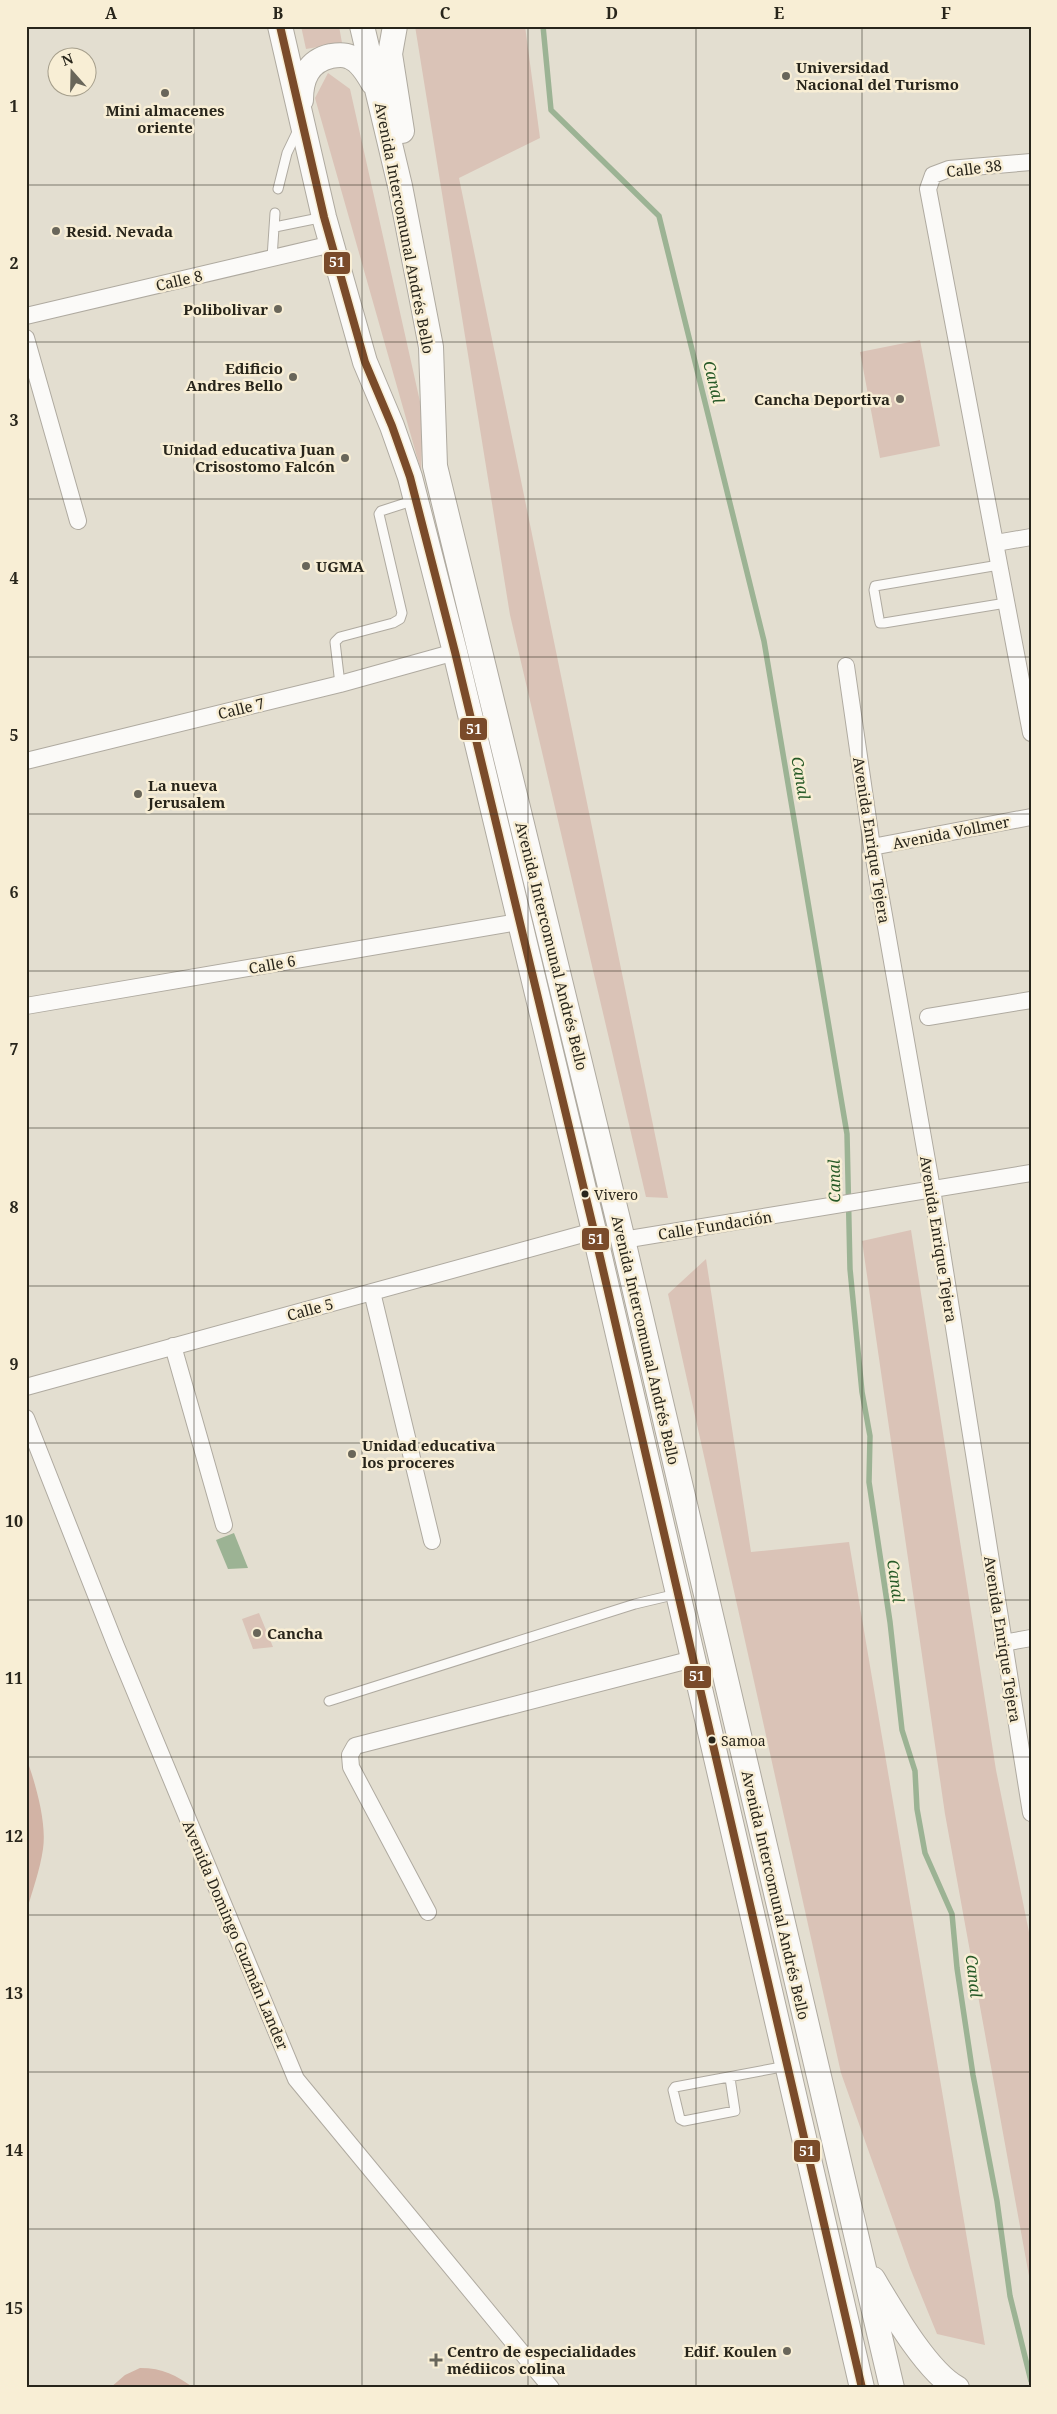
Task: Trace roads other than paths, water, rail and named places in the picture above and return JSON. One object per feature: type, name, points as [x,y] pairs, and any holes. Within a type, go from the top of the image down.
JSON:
[{"type":"main road","name":"Avenida Intercomunal Andrés Bello","points":[[280,26],[324,217],[365,362],[392,426],[416,500],[454,652],[594,1231],[862,2388]]},
{"type":"main road","name":"Avenida Intercomunal Andrés Bello","points":[[362,26],[400,186],[431,347],[435,466],[623,1240],[892,2388]]},
{"type":"main road","points":[[395,26],[390,54],[406,156],[400,186]]},
{"type":"main road","points":[[301,116],[303,79],[309,68],[327,57],[338,54],[350,57],[368,74],[378,93]]},
{"type":"main road","points":[[862,2259],[895,2315],[934,2369],[956,2388]]},
{"type":"street","name":"Calle 38","points":[[996,543],[928,189],[933,175],[949,169],[1031,162]]},
{"type":"street","name":"Calle 8","points":[[26,316],[332,244]]},
{"type":"street","points":[[26,338],[78,522]]},
{"type":"street","points":[[1031,537],[996,543],[1031,733]]},
{"type":"street","name":"Calle 7","points":[[26,761],[340,684],[454,652]]},
{"type":"street","name":"Avenida Enrique Tejera","points":[[846,666],[872,847],[932,1189],[1031,1813]]},
{"type":"street","name":"Avenida Vollmer","points":[[872,847],[1031,817]]},
{"type":"street","name":"Calle 6","points":[[26,1006],[518,922]]},
{"type":"street","points":[[928,1018],[1031,1000]]},
{"type":"street","points":[[932,1189],[1031,1172]]},
{"type":"street","name":"Calle Fundación","points":[[623,1240],[932,1189]]},
{"type":"street","name":"Calle 5","points":[[26,1387],[594,1231]]},
{"type":"street","points":[[372,1292],[432,1541]]},
{"type":"street","points":[[173,1346],[224,1525]]},
{"type":"street","name":"Avenida Domingo Guzmán Lander","points":[[26,1418],[116,1646],[296,2079],[551,2388]]},
{"type":"street","points":[[1004,1643],[1031,1638]]},
{"type":"street","points":[[428,1912],[350,1767],[350,1755],[355,1746],[693,1658]]},
{"type":"lane","points":[[278,189],[301,116]]},
{"type":"lane","points":[[272,258],[275,213]]},
{"type":"lane","points":[[275,227],[324,217]]},
{"type":"lane","points":[[340,684],[335,642],[340,637],[393,623],[400,619],[402,613],[378,514],[416,500]]},
{"type":"lane","points":[[999,565],[875,586],[879,619],[880,622],[884,623],[1006,603]]},
{"type":"lane","points":[[330,1701],[635,1604],[677,1594]]},
{"type":"lane","points":[[730,2078],[735,2111],[684,2121],[680,2119],[673,2090],[675,2087],[788,2066]]},
{"type":"waterway","name":"Canal","points":[[543,26],[551,110],[659,216],[764,641],[847,1134],[850,1269],[862,1392],[870,1436],[869,1482],[890,1622],[902,1730],[915,1771],[917,1809],[925,1853],[952,1914],[957,1968],[973,2075],[997,2201],[1010,2296],[1031,2381]]},
{"type":"place","name":"Universidad Nacional del Turismo","points":[[786,76]]},
{"type":"place","name":"Mini almacenes oriente","points":[[165,93]]},
{"type":"place","name":"Resid. Nevada","points":[[56,231]]},
{"type":"place","name":"Polibolivar","points":[[278,309]]},
{"type":"place","name":"Edificio Andres Bello","points":[[293,377]]},
{"type":"place","name":"Cancha Deportiva","points":[[900,399]]},
{"type":"place","name":"Unidad educativa Juan Crisostomo Falcón","points":[[345,458]]},
{"type":"place","name":"UGMA","points":[[306,566]]},
{"type":"place","name":"La nueva Jerusalem","points":[[138,794]]},
{"type":"place","name":"Vivero","points":[[585,1194]]},
{"type":"place","name":"Unidad educativa los proceres","points":[[352,1454]]},
{"type":"place","name":"Cancha","points":[[257,1633]]},
{"type":"place","name":"Samoa","points":[[712,1740]]},
{"type":"place","name":"Edif. Koulen","points":[[787,2351]]},
{"type":"place","name":"Centro de especialidades médiicos colina","points":[[436,2360]]}]
